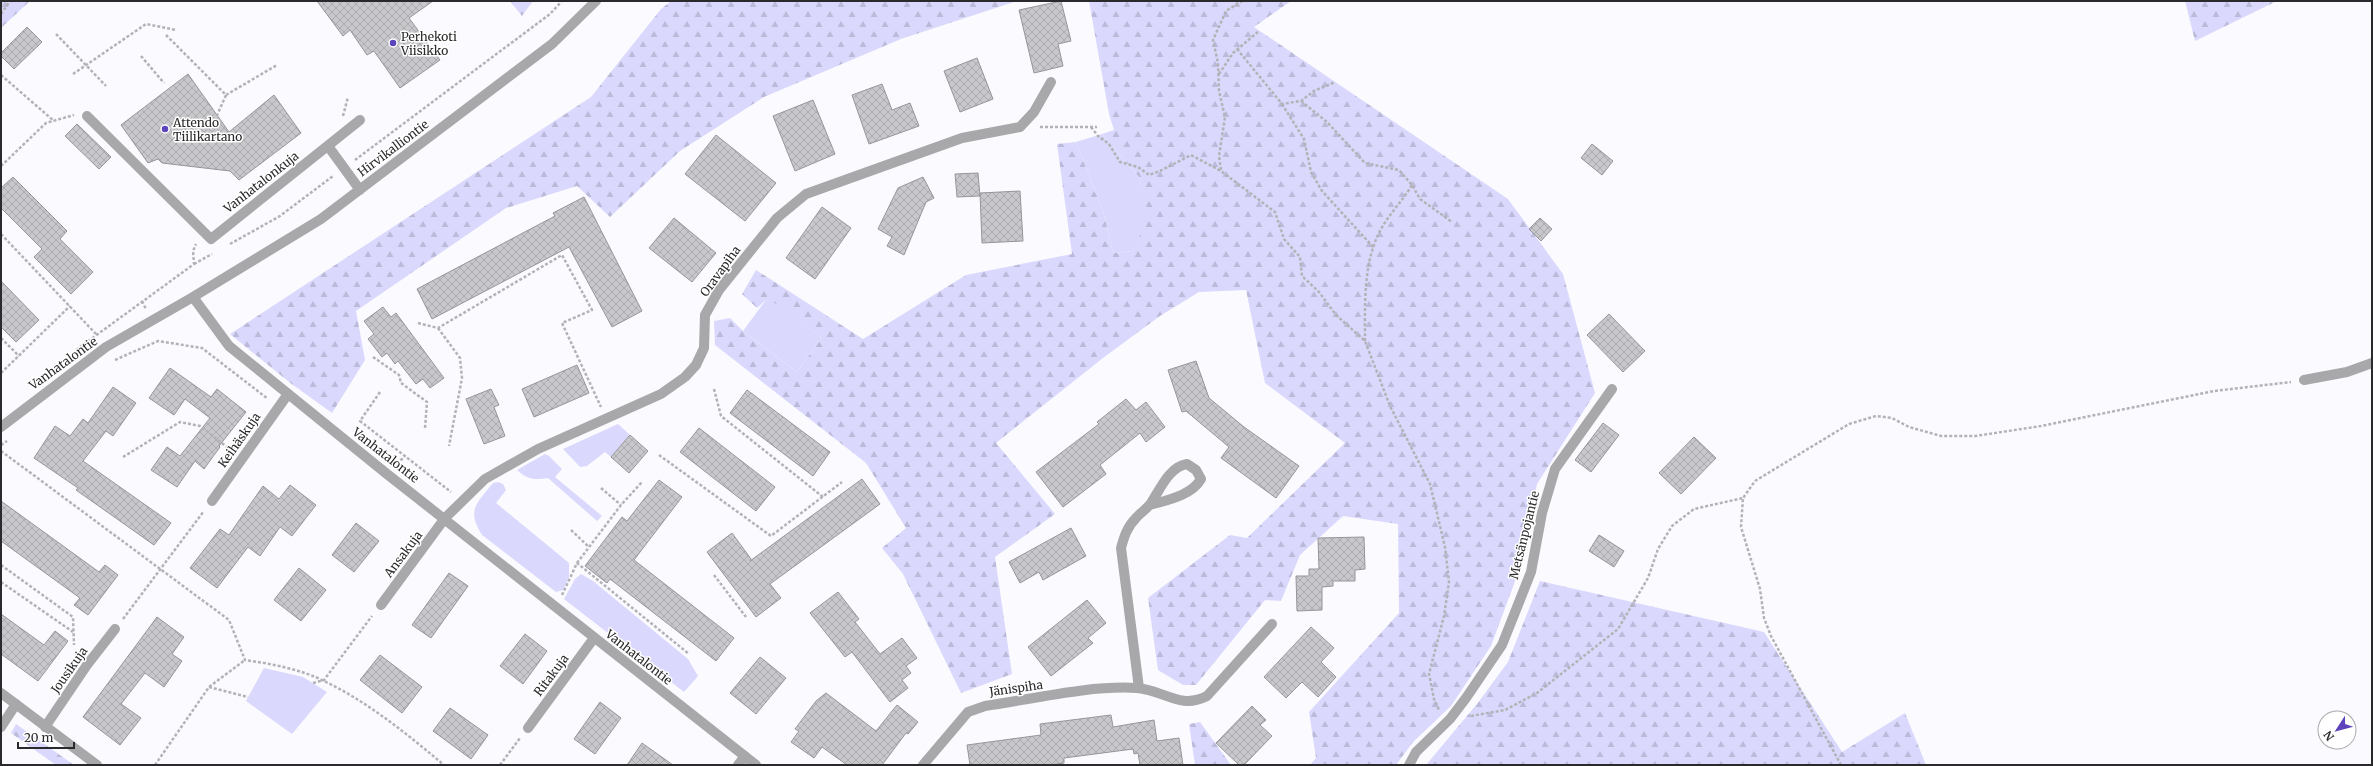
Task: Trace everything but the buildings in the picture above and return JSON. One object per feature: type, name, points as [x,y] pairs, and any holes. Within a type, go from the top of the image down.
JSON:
[{"type":"street","name":"Hirvikalliontie","points":[[193,297],[320,219],[360,190],[552,44],[596,1]]},
{"type":"street","points":[[1020,127],[1034,112],[1051,82]]},
{"type":"street","points":[[83,114],[203,231]]},
{"type":"street","name":"Vanhatalonkuja","points":[[203,231],[211,239],[360,120]]},
{"type":"street","name":"Oravapiha","points":[[446,518],[484,479],[538,448],[661,394],[685,377],[696,365],[704,348],[705,315],[719,290],[777,218],[806,194],[962,138],[1020,127]]},
{"type":"street","points":[[328,146],[360,190]]},
{"type":"street","name":"Vanhatalontie","points":[[1,426],[106,347],[193,297],[229,346],[446,518],[594,638],[756,765]]},
{"type":"street","points":[[2304,380],[2347,372],[2372,363]]},
{"type":"street","name":"Metsänpojantie","points":[[1409,765],[1416,752],[1448,721],[1502,645],[1531,572],[1542,513],[1555,469],[1612,390]]},
{"type":"street","name":"Keihäskuja","points":[[212,502],[288,394]]},
{"type":"street","points":[[1139,688],[1121,548],[1124,534],[1135,518],[1150,505],[1164,482],[1178,466],[1187,464],[1196,470],[1201,479],[1197,487],[1172,499],[1150,505]]},
{"type":"street","name":"Ansakuja","points":[[381,605],[446,518]]},
{"type":"street","name":"Jänispiha","points":[[923,765],[968,712],[986,706],[1106,688],[1139,688],[1181,701],[1197,702],[1207,696],[1272,624]]},
{"type":"street","name":"Jousikuja","points":[[45,727],[87,665],[115,629]]},
{"type":"street","name":"Ritakuja","points":[[528,728],[594,638]]},
{"type":"street","points":[[1,693],[97,765]]},
{"type":"street","points":[[1,727],[16,704]]},
{"type":"street","points":[[738,765],[745,756]]},
{"type":"path","points":[[1,14],[10,1]]},
{"type":"path","points":[[227,246],[280,216],[550,14],[562,1]]},
{"type":"path","points":[[1221,171],[1219,156],[1225,117],[1219,91],[1219,75],[1213,40],[1226,12],[1242,1]]},
{"type":"path","points":[[73,74],[146,24],[176,30]]},
{"type":"path","points":[[1219,75],[1233,53],[1259,31]]},
{"type":"path","points":[[56,34],[106,86]]},
{"type":"path","points":[[166,35],[226,95]]},
{"type":"path","points":[[1237,49],[1282,104],[1304,139],[1311,172],[1322,191],[1374,248]]},
{"type":"path","points":[[141,56],[164,83]]},
{"type":"path","points":[[215,120],[226,95],[277,65]]},
{"type":"path","points":[[1,74],[54,121]]},
{"type":"path","points":[[1282,104],[1301,101],[1314,91],[1335,82]]},
{"type":"path","points":[[340,123],[348,97]]},
{"type":"path","points":[[1301,101],[1327,122],[1365,163],[1399,170],[1412,185],[1420,199],[1452,222]]},
{"type":"path","points":[[1,166],[46,123],[83,114]]},
{"type":"path","points":[[1020,127],[1097,127]]},
{"type":"path","points":[[1091,127],[1098,136],[1109,144],[1120,162],[1138,167],[1149,175],[1164,170],[1191,155],[1221,171],[1275,212],[1284,239],[1300,257],[1302,276],[1319,292],[1336,314],[1365,341]]},
{"type":"path","points":[[1412,185],[1379,232],[1374,248],[1366,286],[1365,341],[1390,406],[1430,484],[1445,547],[1449,582],[1448,595],[1428,674],[1434,699],[1448,721],[1505,710],[1537,692],[1618,629],[1648,578],[1658,549],[1672,526],[1694,509],[1743,498]]},
{"type":"path","points":[[194,264],[193,251],[203,231]]},
{"type":"path","points":[[1,234],[96,334]]},
{"type":"path","points":[[72,352],[194,264],[214,253]]},
{"type":"path","points":[[438,328],[562,255],[592,310],[562,324],[607,418]]},
{"type":"path","points":[[1,374],[70,306]]},
{"type":"path","points":[[418,323],[438,328],[460,358],[462,378],[450,446]]},
{"type":"path","points":[[1,338],[19,356]]},
{"type":"path","points":[[112,361],[158,341],[202,348],[278,407]]},
{"type":"path","points":[[373,357],[399,375],[401,383],[427,402],[425,428]]},
{"type":"path","points":[[1841,765],[1771,636],[1764,618],[1760,589],[1741,528],[1743,498],[1755,481],[1816,442],[1849,424],[1876,416],[1892,418],[1909,427],[1940,436],[1975,436],[2041,426],[2214,392],[2304,380]]},
{"type":"path","points":[[714,389],[721,416],[823,497]]},
{"type":"path","points":[[380,392],[360,421],[462,501]]},
{"type":"path","points":[[123,457],[180,422],[200,426],[242,459]]},
{"type":"path","points":[[1,445],[13,436]]},
{"type":"path","points":[[1,451],[229,620],[245,660]]},
{"type":"path","points":[[659,455],[720,502],[771,536],[842,482]]},
{"type":"path","points":[[556,606],[577,564],[621,506],[642,482]]},
{"type":"path","points":[[601,488],[621,506]]},
{"type":"path","points":[[115,629],[212,502]]},
{"type":"path","points":[[571,530],[589,547]]},
{"type":"path","points":[[577,564],[689,654]]},
{"type":"path","points":[[1,565],[73,617],[74,645]]},
{"type":"path","points":[[714,575],[746,616]]},
{"type":"path","points":[[1,582],[74,633]]},
{"type":"path","points":[[313,683],[324,680],[381,605]]},
{"type":"path","points":[[155,765],[209,687],[245,660],[284,667],[324,680],[392,722],[444,765]]},
{"type":"path","points":[[209,687],[248,697]]},
{"type":"path","points":[[500,765],[528,728]]},
{"type":"green space","points":[[1,1],[30,1],[1,28]]},
{"type":"green space","points":[[510,1],[533,1],[522,16]]},
{"type":"green space","points":[[671,1],[1017,1],[901,39],[764,97],[680,151],[610,217],[577,186],[506,208],[356,311],[365,360],[332,413],[289,382],[230,334],[591,97],[661,9]]},
{"type":"green space","points":[[1089,1],[1291,1],[1254,27],[1508,199],[1563,274],[1595,393],[1537,484],[1517,576],[1491,646],[1451,706],[1413,742],[1396,765],[1310,765],[1316,758],[1309,712],[1399,613],[1398,524],[1343,516],[1300,555],[1281,601],[1265,600],[1196,685],[1183,685],[1158,670],[1148,598],[1230,535],[1247,538],[1345,443],[1265,383],[1246,290],[1199,292],[1160,316],[1103,358],[996,443],[1055,514],[995,557],[1012,674],[961,693],[903,574],[882,548],[906,528],[866,463],[715,345],[714,321],[730,318],[743,331],[797,372],[822,338],[768,298],[757,308],[742,294],[756,270],[863,339],[966,275],[1072,254],[1057,144],[1076,142],[1104,214],[1113,253],[1134,251],[1148,214],[1139,177],[1102,134],[1114,130],[1109,114]]},
{"type":"green space","points":[[2185,1],[2277,1],[2195,41]]},
{"type":"green space","points":[[1102,134],[1139,177],[1149,214],[1134,251],[1113,253],[1104,214],[1076,142]]},
{"type":"green space","points":[[768,297],[822,338],[797,372],[743,331]]},
{"type":"green space","points":[[618,424],[630,435],[611,457],[605,452],[587,466],[580,467],[563,449]]},
{"type":"green space","points":[[545,454],[562,469],[555,477],[602,516],[597,521],[548,478],[531,478],[525,476],[517,470]]},
{"type":"green space","points":[[498,482],[503,484],[506,490],[496,503],[569,563],[569,577],[563,590],[556,592],[482,535],[477,526],[474,513],[482,496],[493,483]]},
{"type":"green space","points":[[581,574],[593,581],[688,659],[698,676],[684,692],[564,599],[575,579]]},
{"type":"green space","points":[[1540,581],[1764,632],[1842,752],[1905,713],[1926,765],[1426,765],[1477,704],[1508,662]]},
{"type":"green space","points":[[264,668],[303,677],[327,692],[292,734],[246,701]]},
{"type":"green space","points":[[1200,722],[1231,765],[1195,765],[1189,724]]},
{"type":"green space","points":[[16,724],[74,765],[56,765],[11,733]]},
{"type":"place","name":"Perhekoti Viisikko","points":[[393,43]]},
{"type":"place","name":"Attendo Tiilikartano","points":[[165,129]]}]
